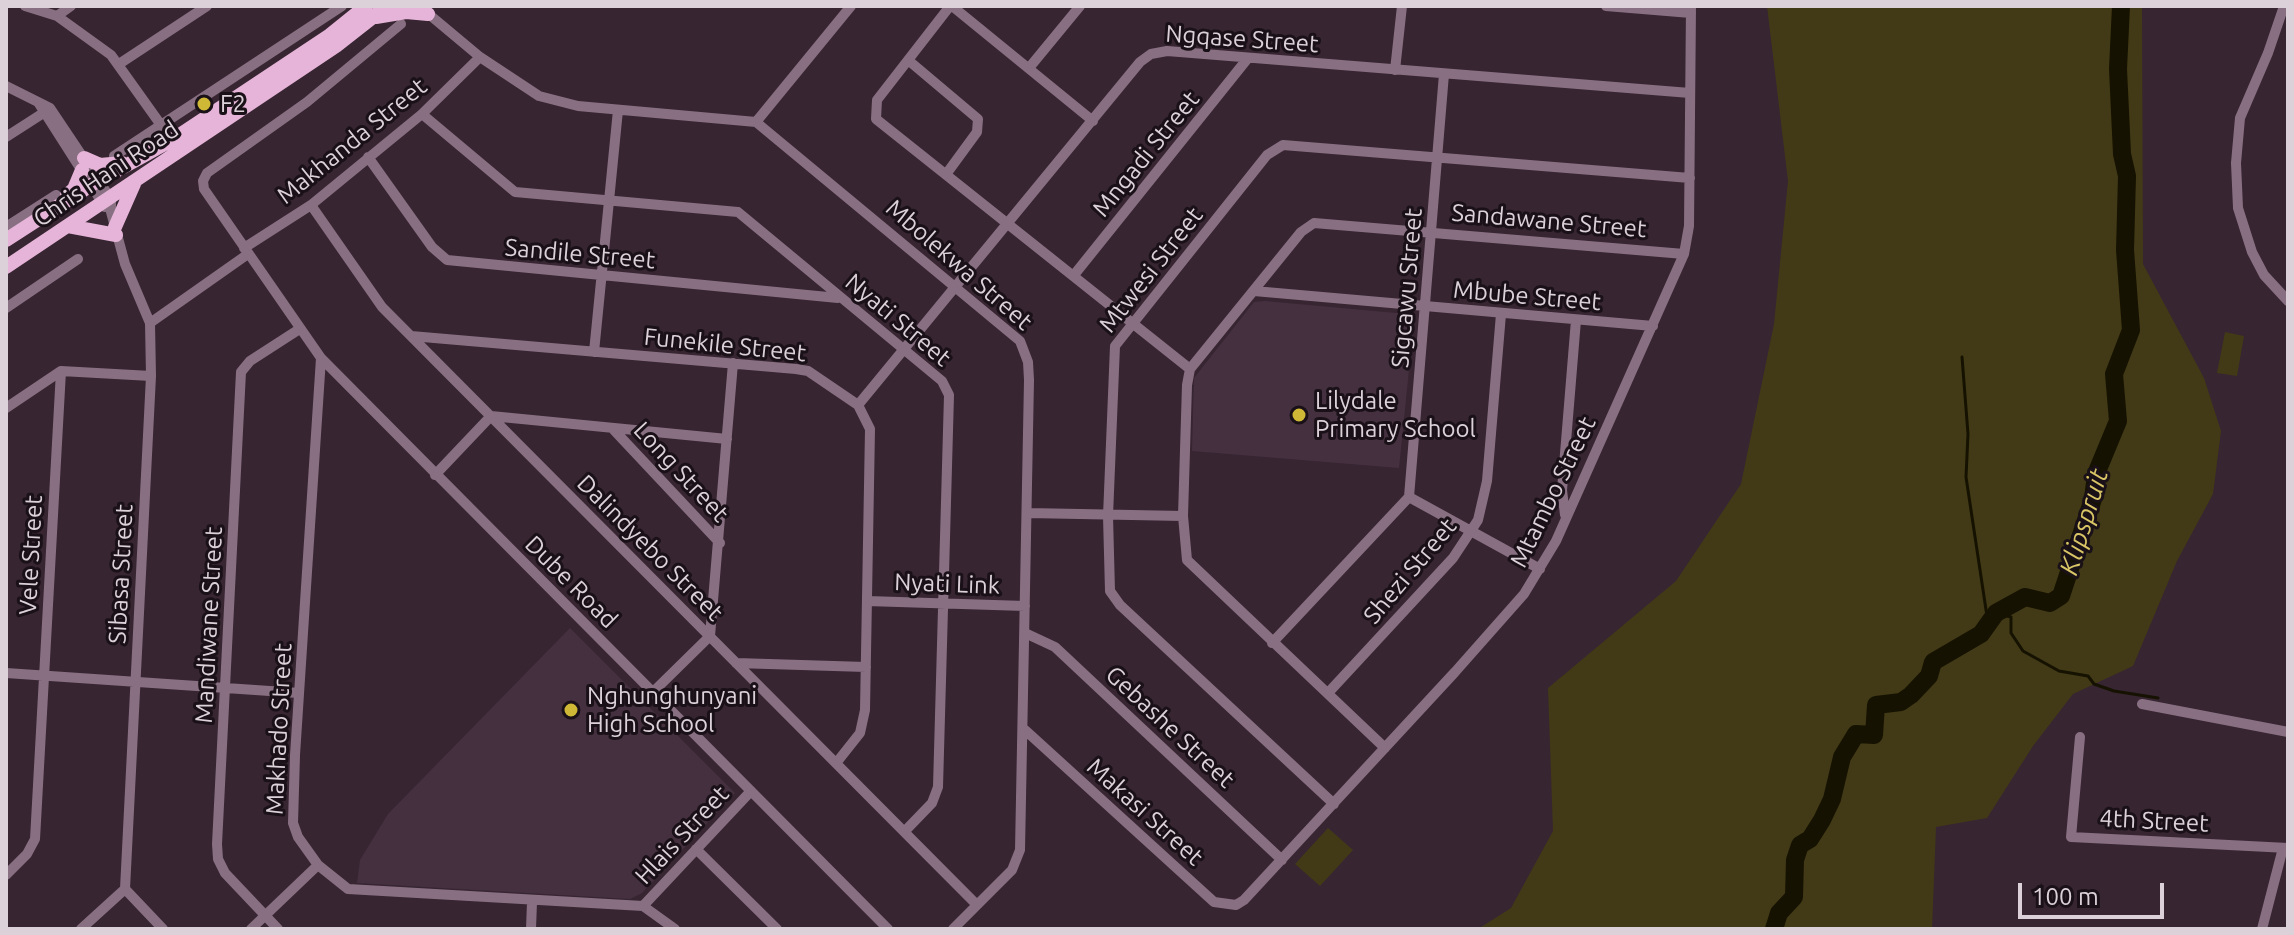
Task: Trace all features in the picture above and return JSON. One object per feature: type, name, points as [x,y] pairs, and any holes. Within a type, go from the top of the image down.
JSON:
[{"type":"main road","name":"Chris Hani Road","points":[[6,240],[95,182],[151,152],[367,10],[387,6]]},
{"type":"main road","name":"Chris Hani Road","points":[[6,267],[68,226],[111,216],[134,184],[367,10]]},
{"type":"main road","points":[[367,10],[426,10]]},
{"type":"main road","points":[[49,212],[74,189],[83,164],[106,166],[151,152]]},
{"type":"main road","points":[[68,226],[111,216],[134,184]]},
{"type":"street","points":[[25,6],[57,16],[94,40],[119,64],[161,125]]},
{"type":"street","points":[[57,16],[71,6]]},
{"type":"street","points":[[119,64],[207,6]]},
{"type":"street","points":[[114,156],[342,6]]},
{"type":"street","points":[[426,10],[480,57],[539,96],[560,103],[618,110],[756,122],[851,6]]},
{"type":"street","points":[[1093,121],[951,6],[877,100],[876,119],[1134,321],[1190,369],[1183,516],[1184,544],[1192,568],[1385,748]]},
{"type":"street","points":[[1029,68],[1080,6]]},
{"type":"street","points":[[1395,70],[1402,6]]},
{"type":"street","points":[[1606,6],[1691,10]]},
{"type":"street","points":[[2284,6],[2240,118],[2236,163],[2238,208],[2252,252],[2264,275],[2288,301]]},
{"type":"street","name":"Mtambo Street","points":[[1244,900],[1503,619],[1540,569],[1565,515],[1577,497],[1684,254],[1690,178],[1691,10]]},
{"type":"street","name":"Dube Road","points":[[401,24],[307,102],[204,177],[204,189],[298,330],[321,358],[888,929]]},
{"type":"street","name":"Ngqase Street","points":[[858,405],[1151,54],[1167,51],[1690,93]]},
{"type":"street","name":"Makhanda Street","points":[[150,323],[311,205],[422,114],[480,57]]},
{"type":"street","name":"Mngadi Street","points":[[1074,275],[1248,58]]},
{"type":"street","points":[[908,60],[978,119],[977,132],[947,173]]},
{"type":"street","name":"Sigcawu Street","points":[[1409,497],[1444,74]]},
{"type":"street","name":"Sibasa Street","points":[[6,86],[35,97],[95,182],[111,216],[150,323],[151,376],[125,889]]},
{"type":"street","points":[[6,137],[47,110]]},
{"type":"street","points":[[594,352],[618,110]]},
{"type":"street","name":"Nyati Street","points":[[422,114],[515,192],[738,212],[942,381],[949,395],[938,787],[932,803],[905,831]]},
{"type":"street","name":"Mbolekwa Street","points":[[756,122],[1011,330],[1025,350],[1029,380],[1028,513],[1025,730],[1018,857],[1012,870],[953,929]]},
{"type":"street","name":"Mtwesi Street","points":[[1334,804],[1112,597],[1107,581],[1112,356],[1115,346],[1274,148],[1299,145],[1690,178]]},
{"type":"street","name":"Sandile Street","points":[[368,157],[440,257],[461,263],[840,298]]},
{"type":"street","points":[[6,227],[56,195]]},
{"type":"street","name":"Dalindyebo Street","points":[[311,205],[382,307],[977,905]]},
{"type":"street","name":"Sandawane Street","points":[[1190,369],[1301,232],[1314,223],[1684,254]]},
{"type":"street","points":[[6,308],[78,259]]},
{"type":"street","name":"Mbube Street","points":[[1254,291],[1653,326]]},
{"type":"street","name":"Shezi Street","points":[[1328,693],[1437,576],[1472,530],[1482,511],[1501,314]]},
{"type":"street","points":[[1565,515],[1562,490],[1576,320]]},
{"type":"street","name":"Mandiwane Street","points":[[278,929],[225,873],[218,859],[241,372],[250,361],[298,330]]},
{"type":"street","name":"Funekile Street","points":[[411,336],[808,371],[858,405]]},
{"type":"street","name":"Makhado Street","points":[[321,358],[299,693],[293,823],[298,837],[318,865],[348,889],[643,906]]},
{"type":"street","name":"Long Street","points":[[710,636],[733,363]]},
{"type":"street","points":[[6,408],[61,371],[151,376]]},
{"type":"street","name":"Vele Street","points":[[6,875],[27,854],[35,839],[61,371]]},
{"type":"street","points":[[837,762],[860,733],[866,667],[870,429],[858,405]]},
{"type":"street","points":[[435,475],[491,416]]},
{"type":"street","name":"Long Street","points":[[491,416],[727,439]]},
{"type":"street","name":"Long Street","points":[[613,429],[720,543]]},
{"type":"street","points":[[1272,643],[1409,497],[1540,569]]},
{"type":"street","points":[[1028,513],[1183,516]]},
{"type":"street","name":"Nyati Link","points":[[867,601],[1025,606]]},
{"type":"street","name":"Gebashe Street","points":[[1025,633],[1055,647],[1282,860]]},
{"type":"street","points":[[652,693],[710,636]]},
{"type":"street","points":[[736,663],[866,667]]},
{"type":"street","points":[[6,673],[299,693]]},
{"type":"street","points":[[2142,704],[2288,732]]},
{"type":"street","name":"Makasi Street","points":[[1025,730],[1214,902],[1236,905],[1244,900]]},
{"type":"street","name":"4th Street","points":[[2080,737],[2071,837],[2285,848]]},
{"type":"street","name":"Hlais Street","points":[[643,906],[751,791]]},
{"type":"street","points":[[2262,929],[2285,848]]},
{"type":"street","points":[[696,849],[777,929]]},
{"type":"street","points":[[251,929],[318,865]]},
{"type":"street","points":[[81,929],[125,889],[163,929]]},
{"type":"street","points":[[531,929],[532,902]]},
{"type":"street","points":[[643,906],[675,929]]},
{"type":"shaded area","points":[[1767,6],[2142,6],[2143,264],[2204,378],[2221,431],[2213,494],[2177,561],[2133,666],[2073,694],[2033,746],[1987,818],[1936,827],[1932,929],[1478,929],[1511,908],[1553,831],[1548,688],[1676,581],[1741,484],[1774,324],[1788,181]]},
{"type":"shaded area","name":"Lilydale Primary School","points":[[1254,302],[1407,314],[1414,320],[1399,468],[1192,451],[1194,378]]},
{"type":"shaded area","points":[[2225,332],[2244,336],[2237,376],[2217,373]]},
{"type":"shaded area","name":"Nghunghunyani High School","points":[[570,628],[735,793],[642,893],[630,899],[357,883],[360,860],[388,814]]},
{"type":"shaded area","points":[[1328,828],[1353,850],[1320,886],[1295,864]]},
{"type":"waterway","name":"Klipspruit","points":[[1774,929],[1779,913],[1794,897],[1795,860],[1800,845],[1810,839],[1822,820],[1832,799],[1842,757],[1856,734],[1874,735],[1876,705],[1901,702],[1911,695],[1929,676],[1933,662],[1981,634],[1996,613],[2025,597],[2050,603],[2061,596],[2093,499],[2096,474],[2118,421],[2114,374],[2131,330],[2125,250],[2127,176],[2122,154],[2118,69],[2121,6]]},
{"type":"waterway","points":[[1962,357],[1968,434],[1966,477],[1988,623]]},
{"type":"waterway","points":[[1996,613],[2011,617],[2011,633],[2023,651],[2059,671],[2088,676],[2094,684],[2114,691],[2158,698]]},
{"type":"place","name":"F2","points":[[204,104]]},
{"type":"place","name":"Lilydale Primary School","points":[[1299,415]]},
{"type":"place","name":"Nghunghunyani High School","points":[[571,710]]}]
